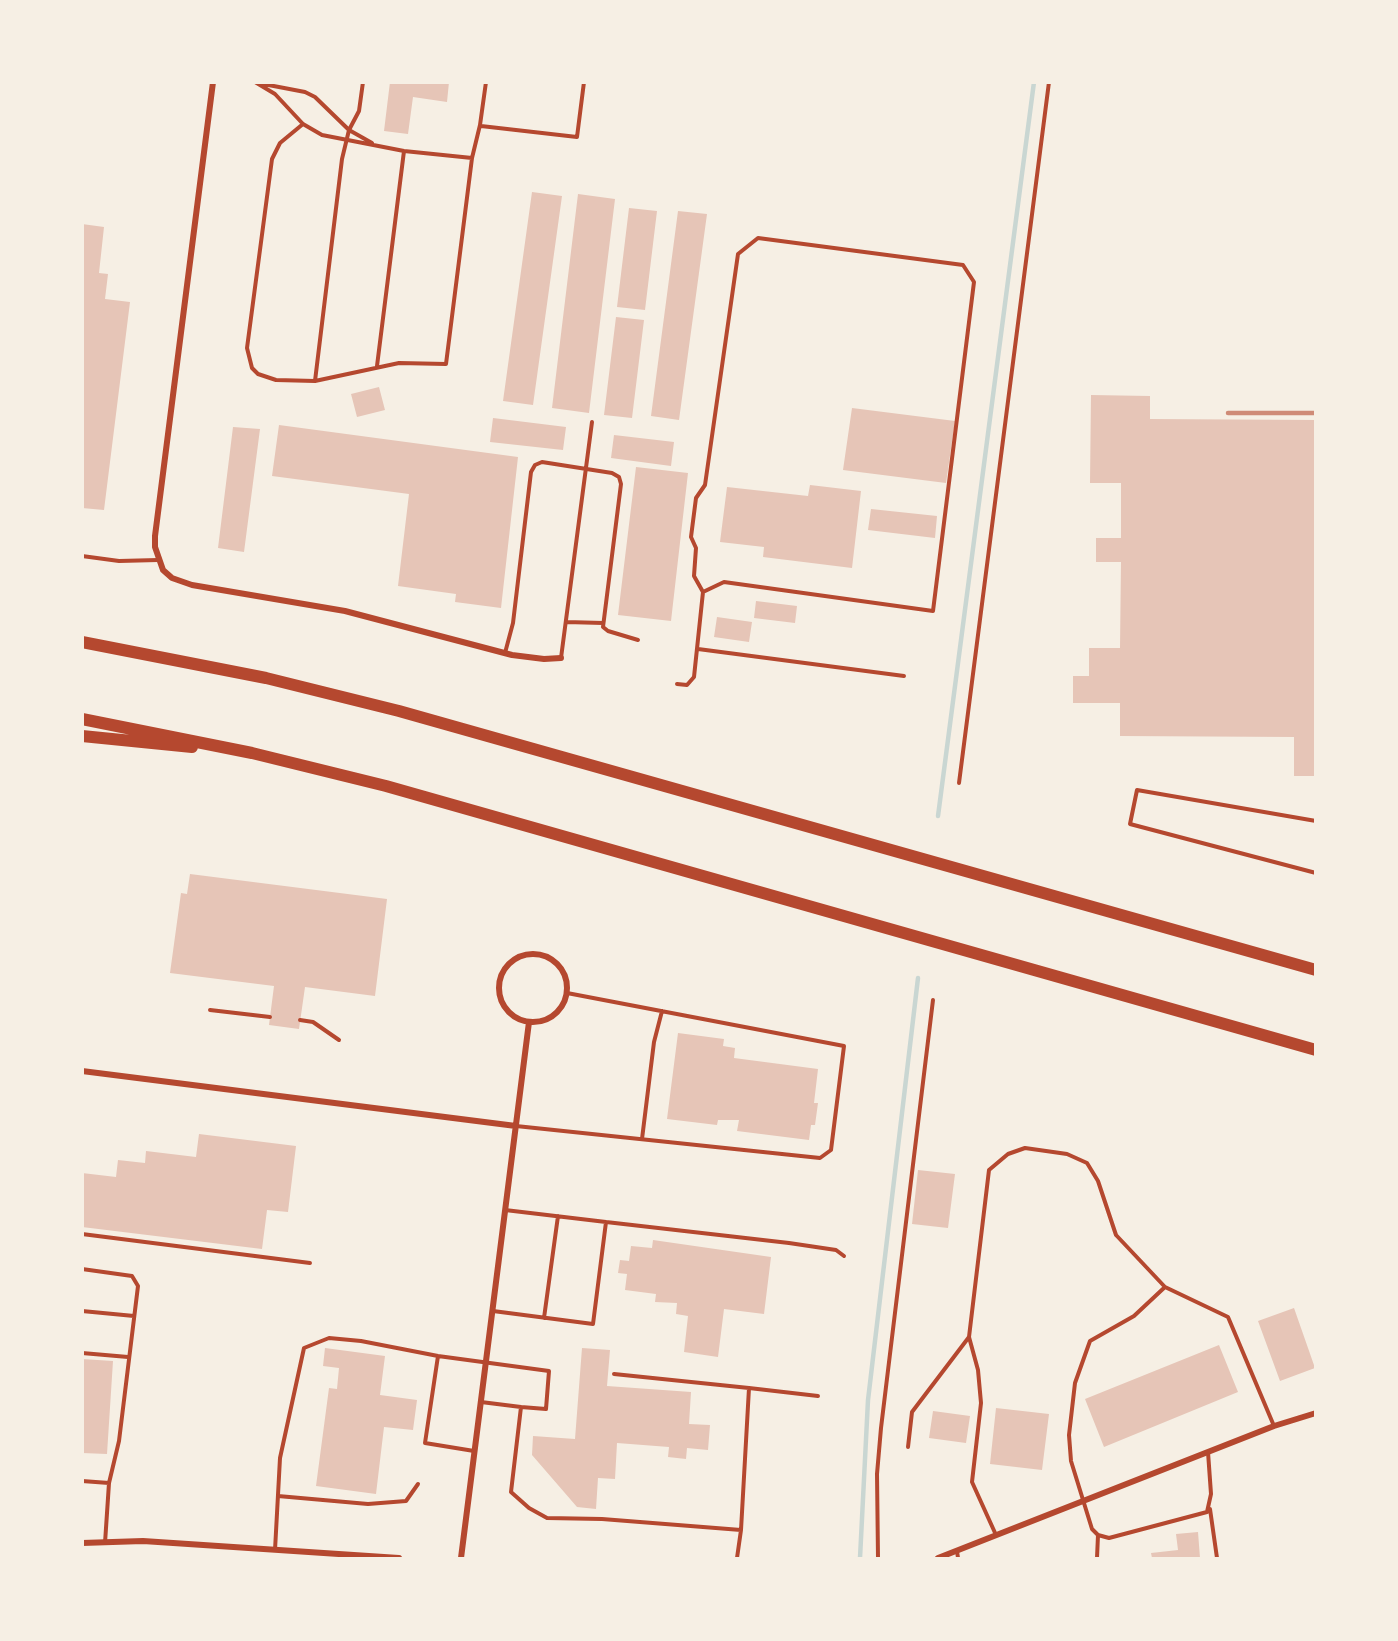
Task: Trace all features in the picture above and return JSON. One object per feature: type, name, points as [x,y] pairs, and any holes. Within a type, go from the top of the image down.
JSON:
[{"type":"highway","points":[[82,642],[266,678],[410,714],[1316,970]]},
{"type":"highway","points":[[82,719],[252,753],[420,796],[1316,1050]]},
{"type":"highway","points":[[82,736],[252,753]]},
{"type":"street","points":[[213,82],[155,536],[158,560],[172,578],[192,585],[335,609],[505,653],[544,659],[561,658]]},
{"type":"street","points":[[536,954],[553,960],[564,974],[567,993],[563,1005],[553,1016],[538,1022],[529,1022],[510,1014],[500,997],[501,978],[513,961],[536,954]]},
{"type":"street","points":[[461,1558],[529,1022]]},
{"type":"street","points":[[82,1071],[516,1126]]},
{"type":"street","points":[[938,1558],[958,1555],[996,1535],[1274,1426],[1316,1413]]},
{"type":"street","points":[[82,1543],[143,1541],[399,1558]]},
{"type":"lane","points":[[256,82],[275,93],[303,124],[322,135],[404,151],[472,158]]},
{"type":"lane","points":[[256,82],[305,92],[315,97],[349,130],[381,147]]},
{"type":"lane","points":[[315,381],[346,141],[359,111],[363,82]]},
{"type":"lane","points":[[303,124],[280,143],[272,159],[247,348],[252,368],[265,378],[315,381],[399,363],[446,364],[472,158],[480,126],[486,82]]},
{"type":"lane","points":[[480,126],[577,137],[584,82]]},
{"type":"lane","points":[[959,783],[1049,82]]},
{"type":"lane","points":[[377,366],[404,151]]},
{"type":"lane","points":[[677,684],[687,685],[694,677],[698,649],[704,592],[694,576],[696,548],[691,537],[696,498],[705,485],[738,254],[758,238],[963,265],[974,282],[933,611],[724,582],[704,592]]},
{"type":"lane","points":[[561,658],[592,422]]},
{"type":"lane","points":[[505,653],[513,623],[531,472],[535,465],[542,462],[612,472],[619,477],[621,484],[603,622],[608,631],[638,640]]},
{"type":"lane","points":[[82,556],[119,561],[158,560]]},
{"type":"lane","points":[[566,622],[603,622]]},
{"type":"lane","points":[[698,649],[904,676]]},
{"type":"lane","points":[[1316,821],[1137,790],[1130,824],[1316,873]]},
{"type":"lane","points":[[516,1126],[820,1158],[831,1150],[844,1046],[567,993]]},
{"type":"lane","points":[[878,1558],[877,1474],[881,1428],[933,1000]]},
{"type":"lane","points":[[210,1010],[270,1017]]},
{"type":"lane","points":[[642,1139],[654,1042],[662,1011]]},
{"type":"lane","points":[[300,1020],[314,1022],[339,1040]]},
{"type":"lane","points":[[996,1535],[972,1482],[981,1403],[978,1370],[969,1337],[989,1170],[1008,1154],[1025,1148],[1067,1154],[1087,1163],[1098,1181],[1116,1235],[1165,1287],[1228,1317],[1274,1426]]},
{"type":"lane","points":[[505,1210],[808,1246],[836,1250],[844,1256]]},
{"type":"lane","points":[[544,1318],[558,1216]]},
{"type":"lane","points":[[493,1311],[593,1324],[606,1222]]},
{"type":"lane","points":[[82,1234],[310,1263]]},
{"type":"lane","points":[[82,1269],[132,1276],[138,1286],[119,1441],[109,1483],[105,1544]]},
{"type":"lane","points":[[1165,1287],[1134,1316],[1090,1341],[1075,1383],[1069,1435],[1071,1461],[1089,1523],[1098,1535],[1109,1538],[1198,1516],[1207,1512],[1209,1507]]},
{"type":"lane","points":[[82,1311],[134,1316]]},
{"type":"lane","points":[[908,1447],[912,1412],[969,1337]]},
{"type":"lane","points":[[275,1550],[280,1458],[304,1348],[329,1338],[361,1341],[438,1356],[549,1371],[546,1409],[481,1402]]},
{"type":"lane","points":[[82,1353],[128,1357]]},
{"type":"lane","points":[[438,1356],[424,1443],[475,1452]]},
{"type":"lane","points":[[614,1374],[818,1396]]},
{"type":"lane","points":[[737,1558],[741,1530],[749,1388]]},
{"type":"lane","points":[[521,1407],[511,1492],[529,1509],[547,1518],[602,1519],[741,1530]]},
{"type":"lane","points":[[1208,1452],[1209,1507],[1217,1558]]},
{"type":"lane","points":[[82,1481],[109,1483]]},
{"type":"lane","points":[[279,1496],[368,1504],[406,1501],[418,1484]]},
{"type":"lane","points":[[1097,1558],[1098,1535]]},
{"type":"building","points":[[390,82],[449,82],[447,102],[413,97],[408,134],[384,131]]},
{"type":"building","points":[[532,192],[562,196],[533,405],[503,401]]},
{"type":"building","points":[[578,194],[615,199],[589,413],[552,408]]},
{"type":"building","points":[[629,208],[657,211],[645,310],[617,307]]},
{"type":"building","points":[[678,211],[707,214],[679,420],[651,416]]},
{"type":"building","points":[[82,224],[104,227],[99,273],[108,274],[105,299],[130,302],[104,510],[82,508]]},
{"type":"building","points":[[616,317],[644,320],[632,418],[604,415]]},
{"type":"building","points":[[379,387],[385,410],[357,417],[351,394]]},
{"type":"building","points":[[1091,395],[1150,396],[1150,419],[1316,420],[1316,776],[1294,776],[1294,737],[1120,736],[1120,703],[1073,703],[1073,676],[1089,676],[1089,648],[1120,648],[1121,562],[1096,562],[1096,538],[1121,538],[1121,483],[1090,483]]},
{"type":"building","points":[[852,408],[955,421],[946,483],[843,470]]},
{"type":"building","points":[[493,418],[566,427],[563,450],[490,442]]},
{"type":"building","points":[[279,425],[518,457],[501,608],[455,602],[456,594],[398,586],[409,494],[272,476]]},
{"type":"building","points":[[233,427],[260,429],[244,552],[218,548]]},
{"type":"building","points":[[614,435],[674,442],[671,466],[611,458]]},
{"type":"building","points":[[636,467],[688,473],[671,621],[618,615]]},
{"type":"building","points":[[810,485],[861,491],[852,568],[763,557],[764,547],[720,542],[727,487],[808,496]]},
{"type":"building","points":[[871,509],[937,516],[935,538],[868,530]]},
{"type":"building","points":[[756,601],[797,606],[795,623],[754,618]]},
{"type":"building","points":[[717,617],[752,622],[749,642],[714,637]]},
{"type":"building","points":[[190,874],[387,899],[375,996],[305,987],[299,1029],[269,1025],[274,986],[170,973],[181,893],[187,894]]},
{"type":"building","points":[[678,1033],[724,1039],[723,1046],[735,1048],[734,1058],[818,1069],[814,1103],[818,1103],[815,1125],[811,1125],[809,1140],[737,1131],[739,1120],[718,1120],[717,1125],[667,1119]]},
{"type":"building","points":[[199,1134],[296,1146],[288,1212],[267,1210],[262,1249],[82,1227],[82,1173],[116,1177],[118,1160],[145,1163],[146,1151],[196,1157]]},
{"type":"building","points":[[918,1170],[955,1174],[948,1228],[912,1224]]},
{"type":"building","points":[[653,1240],[771,1257],[764,1314],[724,1309],[718,1357],[684,1352],[688,1316],[676,1314],[677,1303],[655,1302],[656,1294],[625,1290],[627,1274],[618,1273],[620,1260],[629,1261],[631,1246],[652,1248]]},
{"type":"building","points":[[1294,1308],[1315,1368],[1280,1381],[1258,1321]]},
{"type":"building","points":[[1219,1345],[1238,1392],[1104,1447],[1085,1399]]},
{"type":"building","points":[[325,1348],[385,1356],[380,1395],[417,1400],[413,1430],[384,1427],[376,1494],[316,1486],[329,1388],[337,1389],[339,1368],[323,1366]]},
{"type":"building","points":[[582,1348],[610,1350],[607,1386],[691,1392],[689,1424],[710,1425],[708,1450],[687,1448],[686,1459],[668,1457],[669,1447],[617,1443],[615,1479],[598,1478],[596,1509],[577,1507],[532,1455],[533,1436],[575,1439]]},
{"type":"building","points":[[82,1359],[113,1361],[107,1454],[82,1453]]},
{"type":"building","points":[[996,1408],[1049,1414],[1042,1470],[990,1464]]},
{"type":"building","points":[[933,1411],[970,1416],[966,1443],[929,1438]]},
{"type":"building","points":[[1198,1532],[1200,1558],[1152,1558],[1151,1553],[1178,1550],[1176,1534]]},
{"type":"waterway","points":[[938,816],[1034,82]]},
{"type":"waterway","points":[[860,1558],[868,1400],[918,978]]},
{"type":"railway","points":[[1228,413],[1316,413]]}]
